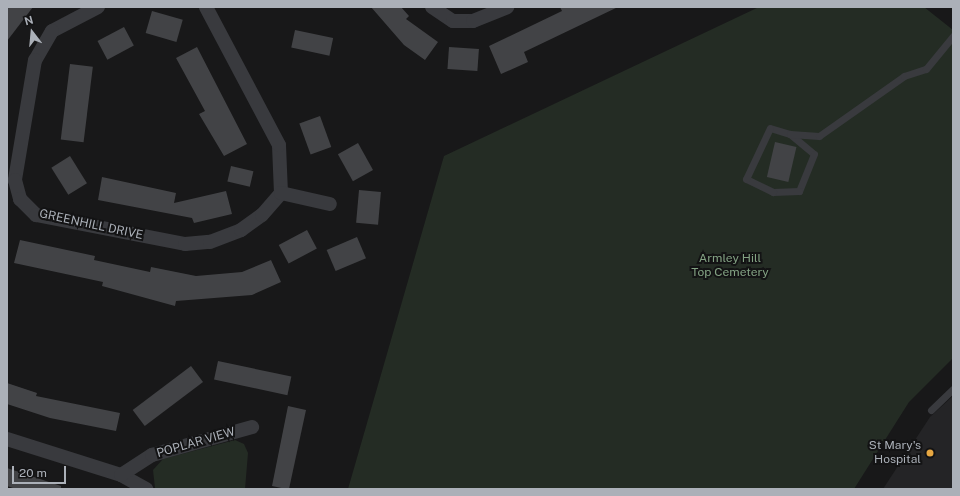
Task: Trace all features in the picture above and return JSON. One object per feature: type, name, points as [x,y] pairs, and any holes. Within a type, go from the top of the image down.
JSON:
[{"type":"street","name":"GREENHILL DRIVE","points":[[98,7],[52,31],[42,44],[35,60],[12,166],[20,199],[36,215],[185,244],[210,242],[241,230],[262,215],[281,193]]},
{"type":"street","points":[[206,7],[279,146],[281,193],[330,204]]},
{"type":"street","points":[[432,7],[453,21],[473,20],[507,7]]},
{"type":"street","name":"POPLAR VIEW","points":[[121,475],[152,455],[252,427]]},
{"type":"street","points":[[7,438],[121,475],[146,489]]},
{"type":"lane","points":[[790,134],[814,154],[798,191],[773,192],[746,179],[770,128],[790,134],[819,136],[904,76],[926,69],[953,36]]},
{"type":"lane","points":[[931,410],[953,389]]},
{"type":"shaded area","name":"St Mary's Hospital","points":[[953,396],[953,489],[883,489],[930,417]]},
{"type":"green space","name":"Armley Hill Top Cemetery","points":[[759,7],[924,7],[953,30],[953,358],[909,402],[854,489],[348,489],[444,156]]},
{"type":"green space","points":[[235,440],[244,444],[248,453],[245,489],[155,488],[153,470],[163,459]]},
{"type":"building","points":[[7,7],[33,7],[7,41]]},
{"type":"building","points":[[371,7],[401,7],[409,16],[406,19],[438,42],[425,60],[404,45]]},
{"type":"building","points":[[560,7],[618,7],[524,52],[528,62],[501,74],[489,46],[562,11]]},
{"type":"building","points":[[152,11],[183,20],[176,42],[146,33]]},
{"type":"building","points":[[124,27],[134,46],[107,60],[98,41]]},
{"type":"building","points":[[295,30],[333,38],[329,56],[291,48]]},
{"type":"building","points":[[197,47],[247,144],[224,156],[199,114],[205,111],[176,58]]},
{"type":"building","points":[[449,47],[479,49],[477,71],[447,69]]},
{"type":"building","points":[[70,64],[93,67],[84,142],[61,139]]},
{"type":"building","points":[[320,116],[331,147],[311,155],[299,124]]},
{"type":"building","points":[[775,142],[796,147],[788,182],[767,177]]},
{"type":"building","points":[[358,143],[373,170],[353,181],[338,154]]},
{"type":"building","points":[[70,156],[87,183],[68,195],[51,168]]},
{"type":"building","points":[[231,166],[253,171],[250,187],[227,182]]},
{"type":"building","points":[[102,177],[176,193],[174,203],[226,191],[232,214],[194,223],[192,218],[98,200]]},
{"type":"building","points":[[359,190],[381,192],[378,225],[356,223]]},
{"type":"building","points":[[307,230],[317,249],[289,264],[279,245]]},
{"type":"building","points":[[357,237],[366,258],[336,271],[327,250]]},
{"type":"building","points":[[20,240],[95,256],[94,260],[150,272],[151,267],[196,276],[242,272],[271,260],[281,282],[252,295],[176,301],[175,306],[102,286],[103,282],[14,263]]},
{"type":"building","points":[[218,361],[291,377],[287,395],[214,380]]},
{"type":"building","points":[[191,366],[203,382],[145,426],[133,410]]},
{"type":"building","points":[[7,383],[37,393],[36,396],[120,413],[116,431],[50,418],[7,404]]},
{"type":"building","points":[[288,406],[306,410],[289,489],[286,489],[272,486]]},
{"type":"building","points":[[7,468],[61,486],[61,489],[16,489],[7,486]]},
{"type":"place","name":"St Mary's Hospital","points":[[930,453]]}]
